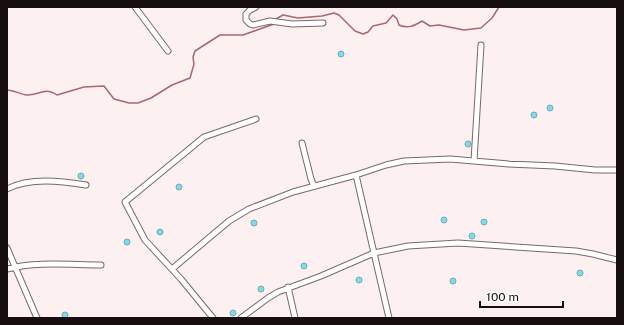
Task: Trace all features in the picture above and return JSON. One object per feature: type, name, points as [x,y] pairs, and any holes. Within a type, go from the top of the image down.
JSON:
[{"type":"street","points":[[135,7],[168,51]]},
{"type":"street","points":[[256,7],[246,14],[246,20],[250,24],[270,21],[292,24],[323,23]]},
{"type":"street","points":[[474,161],[481,45]]},
{"type":"street","points":[[213,318],[172,269],[145,240],[125,202],[204,137],[256,119]]},
{"type":"street","points":[[302,143],[314,186]]},
{"type":"street","points":[[172,269],[229,222],[250,209],[293,192],[356,175],[386,165],[404,161],[450,158],[595,170],[617,170]]},
{"type":"street","points":[[356,175],[390,318]]},
{"type":"street","points":[[7,188],[36,182],[69,182],[86,185]]},
{"type":"street","points":[[241,318],[268,298],[288,288],[321,276],[374,253],[408,246],[458,243],[576,251],[617,260]]},
{"type":"street","points":[[7,248],[37,318]]},
{"type":"street","points":[[7,269],[15,266],[59,264],[101,265]]},
{"type":"street","points":[[288,288],[295,318]]},
{"type":"building","points":[[341,51],[344,54],[341,57],[338,54]]},
{"type":"building","points":[[550,105],[553,108],[550,111],[547,108]]},
{"type":"building","points":[[534,112],[537,115],[534,118],[531,115]]},
{"type":"building","points":[[468,141],[471,144],[468,147],[465,144]]},
{"type":"building","points":[[81,173],[84,176],[81,179],[78,176]]},
{"type":"building","points":[[179,184],[182,187],[179,190],[176,187]]},
{"type":"building","points":[[444,217],[447,220],[444,223],[441,220]]},
{"type":"building","points":[[484,219],[487,222],[484,225],[481,222]]},
{"type":"building","points":[[254,220],[257,223],[254,226],[251,223]]},
{"type":"building","points":[[160,229],[163,232],[160,235],[157,232]]},
{"type":"building","points":[[472,233],[475,236],[472,239],[469,236]]},
{"type":"building","points":[[127,239],[130,242],[127,245],[124,242]]},
{"type":"building","points":[[304,263],[307,266],[304,269],[301,266]]},
{"type":"building","points":[[580,270],[583,273],[580,276],[577,273]]},
{"type":"building","points":[[359,277],[362,280],[359,283],[356,280]]},
{"type":"building","points":[[453,278],[456,281],[453,284],[450,281]]},
{"type":"building","points":[[261,286],[264,289],[261,292],[258,289]]},
{"type":"building","points":[[233,310],[236,313],[233,316],[230,313]]},
{"type":"building","points":[[65,312],[68,315],[65,318],[62,315]]},
{"type":"waterway","points":[[276,19],[283,15],[298,18],[322,16],[334,13],[339,15],[355,31],[363,34],[368,32],[373,26],[386,23],[393,15],[397,19],[399,25],[405,27],[422,21],[430,26],[439,25],[464,30],[481,28],[492,18],[499,7]]},
{"type":"waterway","points":[[7,90],[26,95],[45,91],[52,92],[57,95],[84,87],[104,86],[114,99],[129,103],[138,103],[151,98],[172,85],[190,78],[194,64],[193,57],[195,51],[220,35],[243,35],[274,24]]}]
